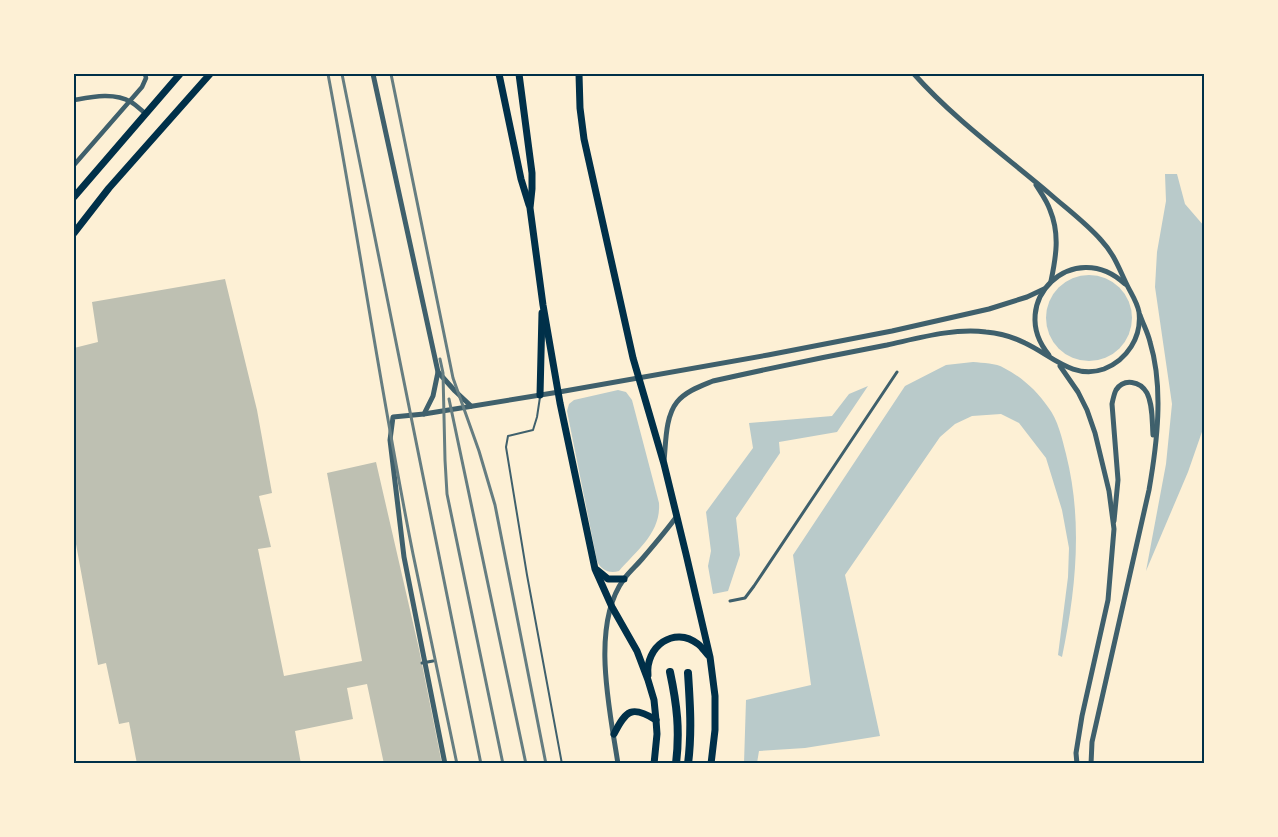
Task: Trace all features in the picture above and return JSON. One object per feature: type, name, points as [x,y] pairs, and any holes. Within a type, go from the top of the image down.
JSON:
[{"type":"highway","points":[[670,672],[678,714],[676,764]]},
{"type":"highway","points":[[688,672],[691,734],[688,764]]},
{"type":"main road","points":[[74,197],[180,74]]},
{"type":"main road","points":[[74,233],[109,188],[210,74]]},
{"type":"main road","points":[[499,74],[521,179],[530,208],[543,304],[595,569],[612,607],[637,651],[648,680],[654,700],[656,720],[654,764]]},
{"type":"main road","points":[[519,74],[530,153],[532,189],[530,208]]},
{"type":"main road","points":[[579,74],[584,139],[638,378],[664,464],[710,657],[715,696],[715,730],[711,764]]},
{"type":"main road","points":[[540,395],[543,304]]},
{"type":"main road","points":[[595,569],[608,579],[624,579]]},
{"type":"main road","points":[[648,680],[647,670],[652,654],[660,642],[668,638],[691,640],[710,657]]},
{"type":"main road","points":[[614,734],[621,720],[632,712],[639,711],[656,720]]},
{"type":"street","points":[[74,165],[142,87],[146,78],[145,74]]},
{"type":"street","points":[[373,74],[438,372],[433,396],[424,414]]},
{"type":"street","points":[[914,74],[949,110],[1075,215],[1101,240],[1118,262],[1135,299],[1150,342],[1155,373],[1157,414],[1154,457],[1149,490],[1092,742],[1091,764]]},
{"type":"street","points":[[74,100],[103,96],[114,97],[130,101],[146,114]]},
{"type":"street","points":[[1034,180],[1050,209],[1055,226],[1057,241],[1051,282]]},
{"type":"street","points":[[1114,529],[1095,433],[1087,410],[1059,364],[1043,347],[1037,335],[1035,319],[1037,303],[1044,289],[1066,271],[1083,267],[1100,268],[1116,276],[1128,288]]},
{"type":"street","points":[[445,764],[404,557],[390,440],[393,417],[559,392],[892,331],[999,307],[1044,289]]},
{"type":"street","points":[[1059,364],[1073,370],[1087,372],[1102,370],[1115,364],[1134,342],[1139,327],[1139,312]]},
{"type":"street","points":[[664,464],[666,435],[671,414],[677,403],[687,394],[713,381],[898,342],[964,331],[1005,335],[1052,358]]},
{"type":"street","points":[[438,372],[471,406]]},
{"type":"street","points":[[730,601],[745,598],[897,372]]},
{"type":"street","points":[[1077,764],[1076,753],[1082,716],[1108,600],[1118,480],[1112,404],[1118,388],[1124,384],[1137,383],[1147,394],[1151,409],[1154,457]]},
{"type":"street","points":[[618,764],[607,686],[605,640],[607,624],[614,598],[624,579],[677,516]]},
{"type":"street","points":[[422,663],[433,661]]},
{"type":"lane","points":[[540,395],[533,430],[508,436],[506,447],[562,764]]},
{"type":"shaded area","points":[[1165,174],[1177,174],[1185,204],[1204,226],[1204,426],[1188,472],[1146,571],[1166,464],[1172,404],[1155,287],[1157,252],[1166,201]]},
{"type":"shaded area","points":[[1089,275],[1106,278],[1125,294],[1129,301],[1132,318],[1129,335],[1113,354],[1106,358],[1089,361],[1072,358],[1053,342],[1049,335],[1046,318],[1049,301],[1065,282],[1072,278]]},
{"type":"shaded area","points":[[973,362],[1001,366],[1023,380],[1048,407],[1061,436],[1071,479],[1076,530],[1074,581],[1062,657],[1058,655],[1068,577],[1069,548],[1062,510],[1046,458],[1019,423],[1001,414],[972,416],[955,424],[940,437],[845,575],[880,736],[805,748],[759,751],[757,763],[744,763],[746,700],[811,685],[793,555],[905,386],[946,365]]},
{"type":"shaded area","points":[[868,386],[837,432],[779,442],[780,453],[736,518],[740,555],[728,591],[713,594],[708,566],[711,551],[706,512],[753,448],[749,423],[832,416],[849,394]]},
{"type":"shaded area","points":[[618,390],[626,392],[632,400],[659,503],[659,514],[646,540],[619,571],[609,572],[603,569],[597,561],[567,411],[569,404],[574,400]]},
{"type":"building","points":[[225,279],[257,410],[272,493],[259,496],[271,547],[258,549],[284,676],[362,661],[327,473],[376,462],[419,649],[442,764],[384,764],[367,684],[347,688],[353,719],[295,731],[301,764],[137,764],[129,722],[119,724],[106,663],[98,665],[74,533],[74,348],[98,342],[92,302]]},
{"type":"railway","points":[[328,74],[401,494],[457,764]]},
{"type":"railway","points":[[342,74],[481,764]]},
{"type":"railway","points":[[391,74],[453,378],[495,505],[546,764]]},
{"type":"railway","points":[[440,359],[443,373],[447,494],[503,764]]},
{"type":"railway","points":[[449,399],[526,764]]}]
